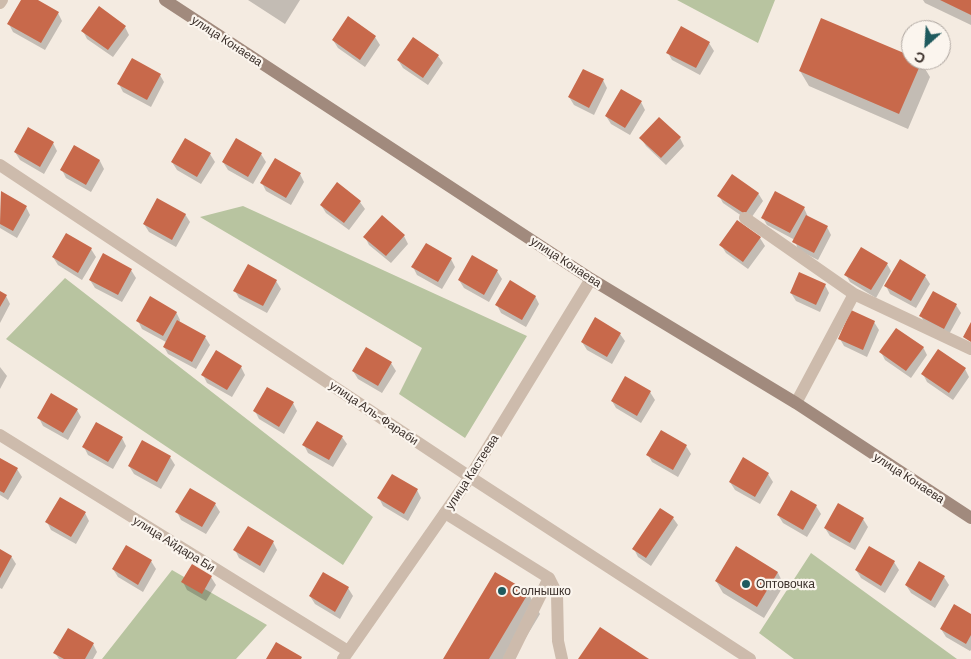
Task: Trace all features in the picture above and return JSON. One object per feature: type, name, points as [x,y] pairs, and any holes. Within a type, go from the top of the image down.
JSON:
[{"type":"main road","name":"улица Конаева","points":[[165,0],[591,279],[796,404],[971,518]]},
{"type":"street","name":"улица Аль-Фараби","points":[[0,165],[470,477],[750,659]]},
{"type":"street","points":[[745,218],[854,294],[971,350]]},
{"type":"street","name":"улица Кастеева","points":[[346,655],[470,477],[591,279]]},
{"type":"street","points":[[796,404],[854,294]]},
{"type":"street","name":"улица Айдара Би","points":[[0,435],[346,655]]},
{"type":"street","points":[[445,513],[549,578],[557,594],[558,642],[562,659]]},
{"type":"street","points":[[509,659],[549,578]]},
{"type":"green space","points":[[677,0],[775,0],[758,43]]},
{"type":"green space","points":[[243,206],[527,336],[465,438],[399,394],[422,348],[200,217]]},
{"type":"green space","points":[[65,278],[373,517],[343,565],[6,339]]},
{"type":"green space","points":[[811,553],[957,659],[794,659],[759,633]]},
{"type":"green space","points":[[172,570],[267,625],[236,659],[102,659]]},
{"type":"building","points":[[21,0],[38,0],[59,12],[41,43],[7,24]]},
{"type":"building","points":[[940,0],[971,0],[971,15]]},
{"type":"building","points":[[99,6],[126,26],[108,50],[81,31]]},
{"type":"building","points":[[348,16],[376,36],[360,60],[332,40]]},
{"type":"building","points":[[821,18],[901,52],[901,70],[918,70],[899,114],[799,71]]},
{"type":"building","points":[[681,26],[710,42],[696,68],[666,53]]},
{"type":"building","points":[[413,37],[439,55],[423,78],[397,60]]},
{"type":"building","points":[[132,58],[161,74],[147,100],[117,84]]},
{"type":"building","points":[[583,69],[604,79],[589,108],[568,97]]},
{"type":"building","points":[[621,89],[642,101],[625,128],[605,116]]},
{"type":"building","points":[[659,117],[681,137],[661,158],[639,138]]},
{"type":"building","points":[[28,127],[54,142],[40,167],[14,152]]},
{"type":"building","points":[[185,138],[211,153],[197,177],[171,162]]},
{"type":"building","points":[[236,138],[262,153],[248,177],[222,162]]},
{"type":"building","points":[[74,145],[100,160],[86,185],[60,170]]},
{"type":"building","points":[[275,158],[301,173],[286,198],[260,183]]},
{"type":"building","points":[[732,174],[759,193],[745,214],[717,196]]},
{"type":"building","points":[[337,182],[361,201],[344,223],[320,205]]},
{"type":"building","points":[[1,191],[27,206],[13,231],[0,224]]},
{"type":"building","points":[[775,191],[805,207],[790,233],[761,218]]},
{"type":"building","points":[[157,198],[186,214],[172,240],[143,224]]},
{"type":"building","points":[[382,215],[405,235],[386,256],[363,237]]},
{"type":"building","points":[[806,215],[828,226],[814,253],[792,242]]},
{"type":"building","points":[[737,220],[761,237],[743,262],[719,245]]},
{"type":"building","points":[[66,233],[92,248],[78,273],[52,257]]},
{"type":"building","points":[[426,243],[452,258],[438,282],[411,267]]},
{"type":"building","points":[[861,247],[888,263],[871,290],[844,275]]},
{"type":"building","points":[[103,253],[132,269],[118,295],[89,280]]},
{"type":"building","points":[[472,255],[498,270],[484,295],[458,280]]},
{"type":"building","points":[[900,259],[926,275],[911,301],[884,286]]},
{"type":"building","points":[[248,264],[277,280],[263,306],[233,291]]},
{"type":"building","points":[[799,272],[826,284],[816,305],[790,293]]},
{"type":"building","points":[[510,280],[536,296],[522,320],[495,305]]},
{"type":"building","points":[[0,291],[7,295],[0,307]]},
{"type":"building","points":[[933,291],[957,304],[944,329],[919,316]]},
{"type":"building","points":[[150,296],[177,312],[163,336],[136,321]]},
{"type":"building","points":[[851,310],[875,321],[863,350],[838,339]]},
{"type":"building","points":[[595,317],[621,333],[607,357],[581,342]]},
{"type":"building","points":[[177,320],[206,336],[192,362],[163,347]]},
{"type":"building","points":[[971,322],[971,342],[963,337]]},
{"type":"building","points":[[896,328],[924,347],[906,371],[879,352]]},
{"type":"building","points":[[366,347],[392,362],[378,386],[352,371]]},
{"type":"building","points":[[938,349],[966,368],[949,393],[921,374]]},
{"type":"building","points":[[216,350],[242,366],[227,390],[201,375]]},
{"type":"building","points":[[625,376],[651,391],[637,416],[611,401]]},
{"type":"building","points":[[267,387],[294,402],[279,427],[253,411]]},
{"type":"building","points":[[51,393],[78,409],[63,433],[37,418]]},
{"type":"building","points":[[317,421],[343,436],[329,460],[302,445]]},
{"type":"building","points":[[96,422],[123,437],[108,462],[82,447]]},
{"type":"building","points":[[661,430],[687,445],[673,470],[646,455]]},
{"type":"building","points":[[142,440],[171,456],[157,482],[128,466]]},
{"type":"building","points":[[743,457],[769,473],[755,497],[729,482]]},
{"type":"building","points":[[0,458],[18,468],[4,493],[0,491]]},
{"type":"building","points":[[392,474],[418,489],[404,514],[377,498]]},
{"type":"building","points":[[190,488],[216,503],[202,527],[175,512]]},
{"type":"building","points":[[791,490],[817,505],[803,530],[777,515]]},
{"type":"building","points":[[60,497],[86,512],[71,537],[45,522]]},
{"type":"building","points":[[838,503],[864,518],[850,543],[824,528]]},
{"type":"building","points":[[660,508],[674,517],[646,558],[632,549]]},
{"type":"building","points":[[248,526],[274,541],[260,566],[233,550]]},
{"type":"building","points":[[126,545],[152,560],[138,585],[112,569]]},
{"type":"building","points":[[736,546],[778,572],[757,607],[715,581]]},
{"type":"building","points":[[869,546],[895,561],[881,586],[855,570]]},
{"type":"building","points":[[0,549],[12,556],[0,578]]},
{"type":"building","points":[[919,561],[945,576],[931,601],[905,585]]},
{"type":"building","points":[[192,564],[212,576],[202,594],[181,582]]},
{"type":"building","points":[[323,572],[349,587],[335,612],[309,596]]},
{"type":"building","points":[[495,572],[529,592],[489,659],[443,659]]},
{"type":"building","points":[[954,604],[971,614],[971,635],[966,644],[940,629]]},
{"type":"building","points":[[600,627],[649,659],[578,659]]},
{"type":"building","points":[[68,628],[94,643],[85,659],[64,659],[53,653]]},
{"type":"building","points":[[276,642],[302,657],[301,659],[266,659]]},
{"type":"place","name":"Оптовочка","points":[[746,584]]},
{"type":"place","name":"Солнышко","points":[[502,591]]}]
